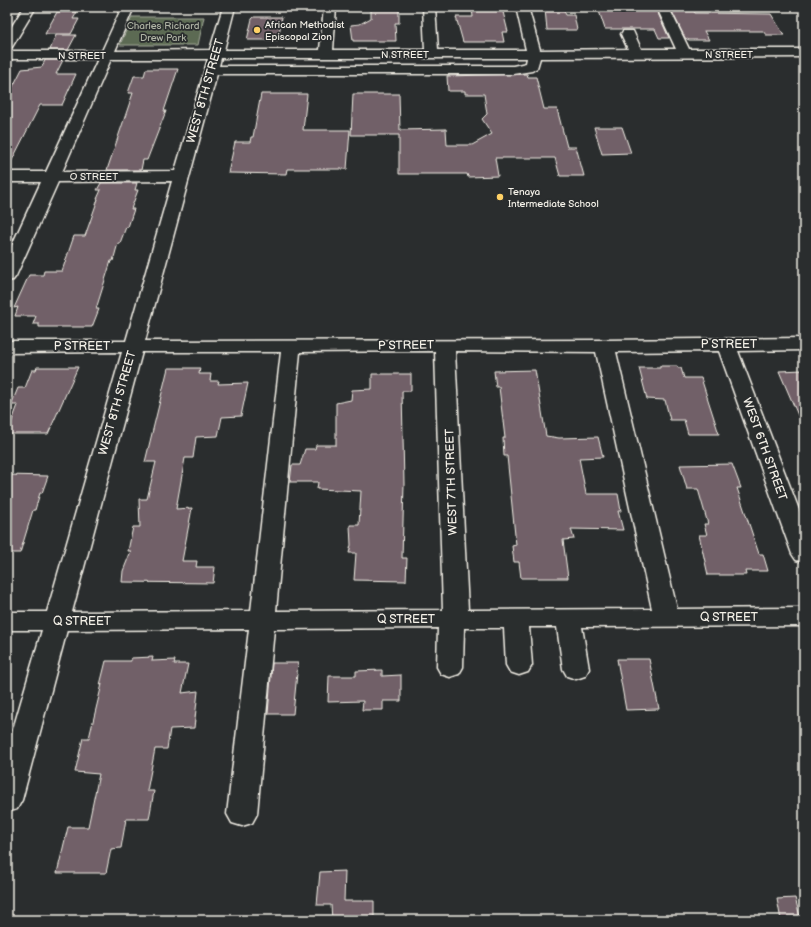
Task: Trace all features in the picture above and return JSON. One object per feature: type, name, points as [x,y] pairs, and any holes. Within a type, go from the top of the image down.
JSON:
[{"type":"street","points":[[7,44],[30,7]]},
{"type":"street","points":[[7,276],[128,7]]},
{"type":"street","name":"WEST 8TH STREET","points":[[7,800],[229,7]]},
{"type":"street","points":[[326,54],[330,7]]},
{"type":"street","points":[[429,7],[432,54]]},
{"type":"street","points":[[400,70],[513,70],[527,68],[532,65],[534,54],[522,7]]},
{"type":"street","points":[[664,10],[685,54]]},
{"type":"street","points":[[628,34],[636,54]]},
{"type":"street","name":"N STREET","points":[[7,55],[106,55],[212,67],[326,54],[804,53]]},
{"type":"street","points":[[212,67],[389,77],[398,76],[400,70],[400,54]]},
{"type":"street","name":"O STREET","points":[[7,177],[181,176]]},
{"type":"street","name":"WEST 6TH STREET","points":[[726,344],[804,554]]},
{"type":"street","name":"P STREET","points":[[7,347],[291,347],[445,345],[605,346],[804,344]]},
{"type":"street","name":"WEST 7TH STREET","points":[[445,345],[454,619],[450,667]]},
{"type":"street","points":[[605,346],[666,617]]},
{"type":"street","points":[[242,814],[291,347]]},
{"type":"street","name":"Q STREET","points":[[7,621],[804,617]]},
{"type":"street","points":[[516,618],[519,665]]},
{"type":"street","points":[[568,618],[576,669]]},
{"type":"green space","name":"Charles Richard Drew Park","points":[[132,17],[204,17],[198,45],[120,45]]},
{"type":"building","points":[[399,7],[399,23],[395,23],[396,41],[353,41],[351,25],[360,24],[371,18],[371,8]]},
{"type":"building","points":[[472,8],[502,8],[508,32],[502,32],[504,42],[463,42],[456,17],[473,17]]},
{"type":"building","points":[[598,8],[658,8],[657,11],[669,38],[659,38],[655,29],[605,29]]},
{"type":"building","points":[[670,8],[692,8],[695,13],[771,14],[784,35],[766,35],[763,31],[704,31],[709,40],[689,40],[685,38]]},
{"type":"building","points":[[545,9],[563,9],[566,15],[574,15],[577,30],[547,30]]},
{"type":"building","points":[[57,12],[77,12],[73,19],[79,19],[71,34],[45,34]]},
{"type":"building","points":[[254,17],[282,17],[278,40],[247,40],[252,19]]},
{"type":"building","points":[[56,35],[76,35],[68,50],[50,50]]},
{"type":"building","points":[[45,60],[63,60],[56,74],[76,74],[62,105],[40,105],[7,170],[7,98],[22,69],[42,67]]},
{"type":"building","points":[[146,69],[178,69],[164,111],[166,111],[147,160],[143,160],[141,170],[107,170],[133,93],[128,93],[134,76],[144,76]]},
{"type":"building","points":[[527,74],[528,77],[536,77],[544,109],[557,109],[567,147],[576,147],[584,176],[560,176],[555,158],[495,158],[498,176],[468,177],[467,174],[399,174],[399,135],[351,135],[353,94],[399,94],[400,130],[446,129],[447,145],[472,145],[492,134],[482,119],[487,114],[484,94],[465,94],[465,91],[448,91],[447,76]]},
{"type":"building","points":[[261,94],[307,94],[303,130],[350,130],[347,169],[287,169],[286,174],[228,173],[235,142],[250,142],[251,137],[253,137]]},
{"type":"building","points":[[594,127],[622,127],[631,153],[602,154]]},
{"type":"building","points":[[101,183],[137,183],[135,190],[138,190],[131,209],[134,209],[128,227],[126,227],[120,243],[118,243],[113,261],[111,261],[96,309],[99,309],[92,327],[39,327],[39,324],[33,324],[36,316],[15,316],[18,307],[14,308],[29,275],[43,275],[44,271],[62,271],[74,236],[85,236],[101,190],[97,190]]},
{"type":"building","points":[[660,366],[677,366],[678,368],[681,368],[684,378],[701,378],[719,434],[688,434],[684,420],[670,420],[665,400],[647,399],[639,368],[660,368]]},
{"type":"building","points":[[37,367],[78,367],[48,434],[7,434],[18,405],[11,405],[18,388],[25,388],[32,370],[36,370]]},
{"type":"building","points":[[168,368],[200,368],[199,374],[211,374],[210,381],[219,381],[218,384],[248,383],[241,416],[222,417],[218,436],[196,437],[193,458],[185,458],[176,509],[192,508],[182,561],[197,561],[196,567],[215,567],[213,583],[122,582],[123,571],[131,551],[128,551],[133,527],[140,527],[139,499],[147,499],[156,462],[145,462]]},
{"type":"building","points":[[535,370],[546,436],[559,438],[598,437],[603,457],[579,458],[586,494],[618,494],[621,511],[618,511],[623,530],[571,529],[574,539],[563,540],[568,578],[521,578],[519,562],[514,562],[512,546],[516,545],[507,456],[504,456],[503,438],[505,438],[499,387],[496,387],[494,371]]},
{"type":"building","points":[[804,370],[804,427],[803,427],[779,371]]},
{"type":"building","points":[[372,374],[411,374],[411,391],[402,391],[404,484],[402,558],[407,558],[406,581],[354,580],[356,553],[349,553],[351,545],[350,525],[359,525],[361,491],[317,489],[318,482],[290,482],[292,465],[300,465],[305,449],[315,449],[316,445],[336,445],[336,403],[351,400],[352,390],[372,389]]},
{"type":"building","points":[[732,464],[741,488],[737,488],[759,554],[763,554],[768,571],[745,571],[746,575],[708,575],[699,535],[707,535],[704,524],[708,524],[698,489],[687,489],[680,465]]},
{"type":"building","points":[[7,475],[48,476],[42,493],[40,493],[35,510],[33,510],[20,553],[7,553]]},
{"type":"building","points":[[153,657],[152,661],[175,660],[174,664],[188,664],[182,693],[198,691],[194,728],[170,729],[167,749],[155,749],[147,791],[154,791],[149,819],[126,819],[121,848],[111,849],[106,873],[57,873],[68,827],[88,827],[99,774],[75,772],[83,738],[89,738],[106,661],[131,661],[131,658]]},
{"type":"building","points":[[617,659],[649,659],[659,709],[626,710]]},
{"type":"building","points":[[272,663],[298,663],[293,714],[268,714]]},
{"type":"building","points":[[382,670],[382,676],[401,675],[401,701],[383,701],[383,710],[362,710],[363,701],[328,702],[329,676],[356,676],[356,671]]},
{"type":"building","points":[[345,871],[344,901],[374,901],[374,920],[332,920],[331,905],[317,905],[320,872]]},
{"type":"building","points":[[795,898],[801,920],[781,920],[777,899]]},
{"type":"place","name":"African Methodist Episcopal Zion","points":[[257,30]]},
{"type":"place","name":"Tenaya Intermediate School","points":[[500,197]]}]
